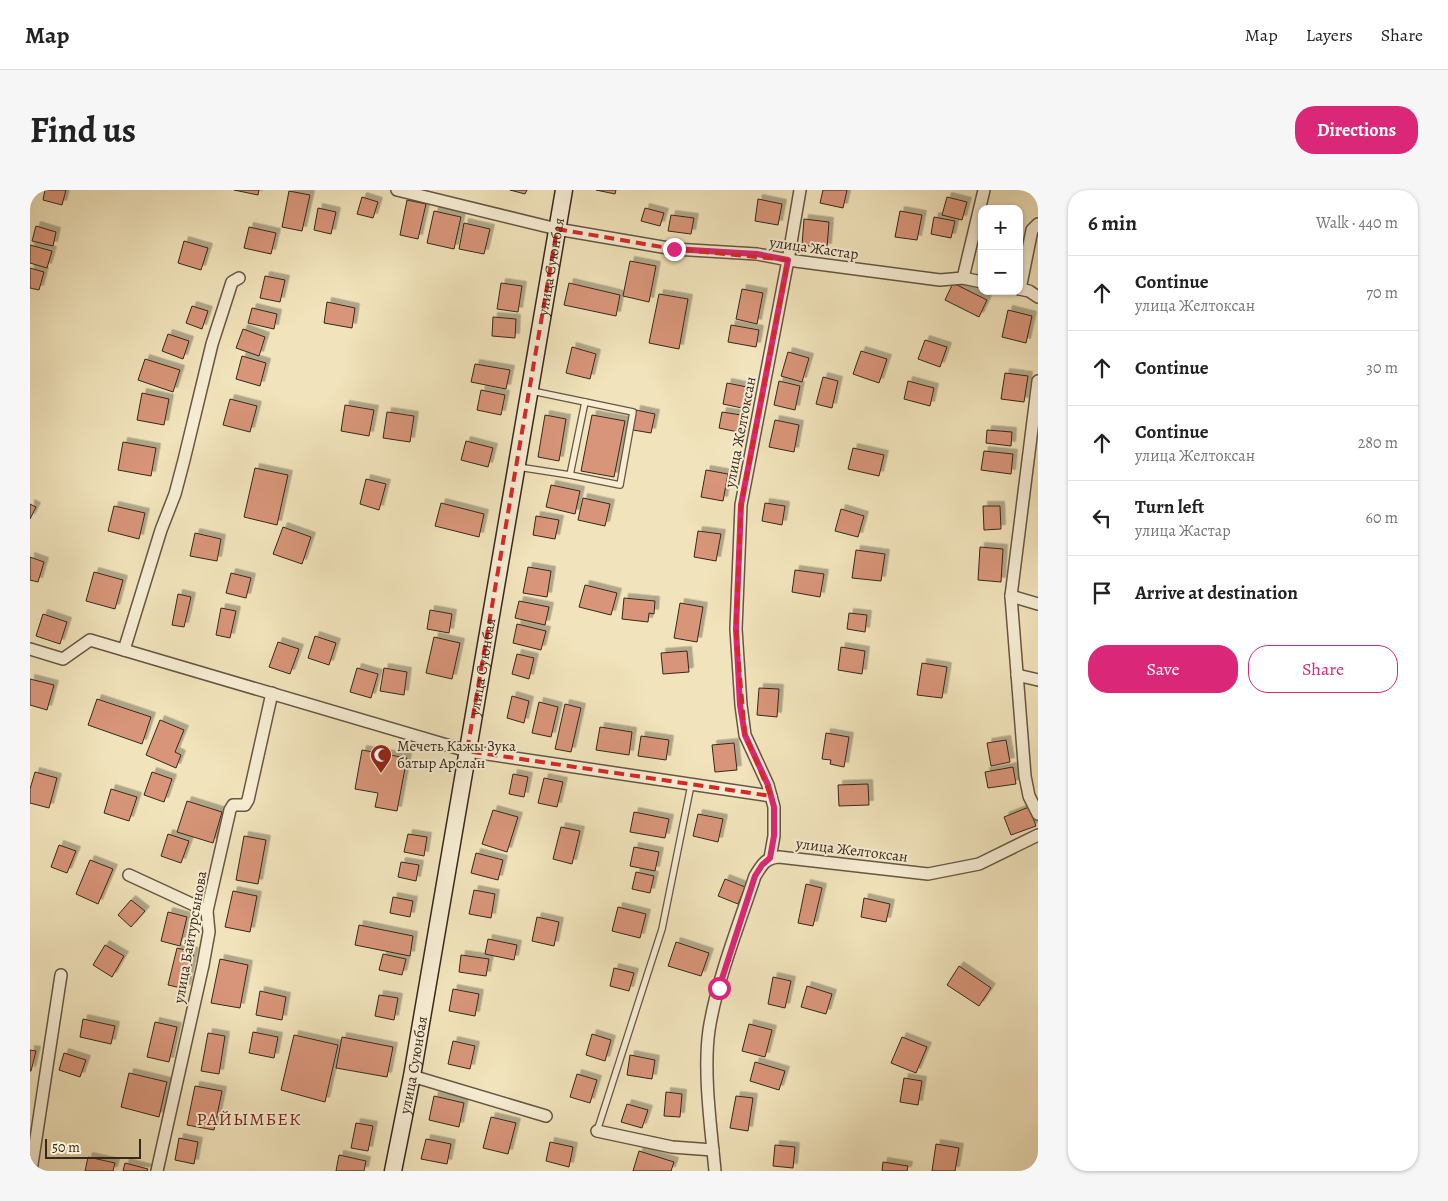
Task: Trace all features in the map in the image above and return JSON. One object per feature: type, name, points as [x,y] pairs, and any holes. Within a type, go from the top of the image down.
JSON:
[{"type":"main road","name":"улица Суюнбая","points":[[393,1171],[412,1076],[564,190]]},
{"type":"street","name":"улица Жастар","points":[[397,190],[557,229],[674,249],[757,254],[788,260],[940,280],[963,278],[978,281]]},
{"type":"street","name":"улица Желтоксан","points":[[800,190],[741,505],[736,629],[740,705],[745,735],[762,772],[774,807],[774,836],[770,858],[779,857],[928,874],[980,864],[1038,835]]},
{"type":"street","points":[[963,278],[984,190]]},
{"type":"street","points":[[1023,274],[1032,230],[1038,224]]},
{"type":"street","points":[[124,650],[182,469],[212,344],[232,282],[239,278]]},
{"type":"street","points":[[1023,290],[1038,297]]},
{"type":"street","points":[[1038,381],[1011,596],[1025,776],[1029,796],[1038,814]]},
{"type":"street","points":[[1011,596],[1038,604]]},
{"type":"street","points":[[30,649],[63,659],[90,640],[467,751],[771,796]]},
{"type":"street","points":[[1017,675],[1038,680]]},
{"type":"street","name":"улица Байтурсынова","points":[[157,1171],[203,965],[209,932],[207,910],[230,810],[234,805],[245,805],[248,800],[272,693]]},
{"type":"street","points":[[715,1171],[707,1065],[709,1030],[719,988],[755,876],[762,865],[770,858]]},
{"type":"street","points":[[129,875],[207,910]]},
{"type":"street","points":[[31,1171],[61,975]]},
{"type":"street","points":[[412,1076],[546,1116]]},
{"type":"street","points":[[597,1131],[672,1147],[713,1150]]},
{"type":"lane","points":[[516,466],[620,485],[633,412],[529,390]]},
{"type":"lane","points":[[570,475],[585,402]]},
{"type":"lane","points":[[597,1131],[662,929],[691,785]]},
{"type":"highlighted area","points":[[557,229],[674,249],[788,260],[741,505],[736,629],[745,735],[771,796],[467,751]]},
{"type":"building","points":[[45,190],[66,190],[62,205],[43,200]]},
{"type":"building","points":[[234,190],[259,190],[258,195]]},
{"type":"building","points":[[510,190],[527,190],[525,194]]},
{"type":"building","points":[[596,190],[616,190],[615,194]]},
{"type":"building","points":[[823,190],[847,190],[843,208],[820,203]]},
{"type":"building","points":[[289,191],[310,195],[302,231],[282,227]]},
{"type":"building","points":[[362,197],[378,202],[373,218],[357,214]]},
{"type":"building","points":[[947,197],[967,202],[962,220],[942,215]]},
{"type":"building","points":[[758,199],[782,204],[778,225],[755,221]]},
{"type":"building","points":[[407,200],[426,204],[418,239],[400,235]]},
{"type":"building","points":[[318,208],[336,212],[331,234],[314,230]]},
{"type":"building","points":[[645,208],[664,213],[660,226],[641,221]]},
{"type":"building","points":[[434,211],[461,217],[454,249],[427,243]]},
{"type":"building","points":[[900,211],[922,215],[917,240],[895,237]]},
{"type":"building","points":[[671,215],[694,218],[691,234],[668,231]]},
{"type":"building","points":[[934,217],[955,221],[951,238],[931,234]]},
{"type":"building","points":[[804,219],[829,222],[827,248],[802,245]]},
{"type":"building","points":[[464,223],[490,229],[484,254],[459,249]]},
{"type":"building","points":[[36,226],[56,232],[53,246],[32,241]]},
{"type":"building","points":[[249,227],[276,233],[271,254],[244,248]]},
{"type":"building","points":[[184,241],[208,248],[201,270],[178,263]]},
{"type":"building","points":[[30,245],[52,251],[47,268],[30,263]]},
{"type":"building","points":[[630,261],[656,266],[649,302],[623,296]]},
{"type":"building","points":[[30,268],[44,272],[39,290],[30,288]]},
{"type":"building","points":[[265,276],[285,280],[280,302],[260,298]]},
{"type":"building","points":[[501,283],[522,286],[518,312],[497,309]]},
{"type":"building","points":[[569,283],[620,295],[616,316],[564,305]]},
{"type":"building","points":[[953,283],[987,300],[979,317],[945,300]]},
{"type":"building","points":[[742,289],[763,293],[757,324],[736,319]]},
{"type":"building","points":[[659,294],[688,299],[679,349],[649,343]]},
{"type":"building","points":[[327,302],[355,308],[352,328],[324,323]]},
{"type":"building","points":[[192,306],[208,311],[202,329],[186,323]]},
{"type":"building","points":[[252,308],[277,314],[274,329],[248,323]]},
{"type":"building","points":[[1008,310],[1032,316],[1026,343],[1002,337]]},
{"type":"building","points":[[493,317],[516,319],[515,338],[492,336]]},
{"type":"building","points":[[731,325],[759,330],[756,347],[728,342]]},
{"type":"building","points":[[243,329],[265,337],[259,356],[236,348]]},
{"type":"building","points":[[168,334],[189,341],[183,359],[162,351]]},
{"type":"building","points":[[925,340],[947,347],[940,367],[918,359]]},
{"type":"building","points":[[572,347],[596,354],[590,379],[566,373]]},
{"type":"building","points":[[861,351],[887,359],[879,383],[853,374]]},
{"type":"building","points":[[788,352],[809,358],[802,382],[781,376]]},
{"type":"building","points":[[242,356],[266,363],[260,386],[236,379]]},
{"type":"building","points":[[145,359],[180,370],[173,392],[138,380]]},
{"type":"building","points":[[475,364],[510,370],[506,389],[471,382]]},
{"type":"building","points":[[1005,373],[1028,376],[1024,402],[1001,399]]},
{"type":"building","points":[[823,377],[838,381],[832,408],[816,404]]},
{"type":"building","points":[[779,381],[800,386],[795,410],[774,405]]},
{"type":"building","points":[[908,381],[934,388],[930,406],[904,399]]},
{"type":"building","points":[[727,383],[747,387],[742,408],[723,404]]},
{"type":"building","points":[[481,390],[505,395],[501,415],[477,410]]},
{"type":"building","points":[[142,393],[169,399],[164,425],[137,420]]},
{"type":"building","points":[[230,399],[257,406],[250,432],[223,425]]},
{"type":"building","points":[[345,405],[374,410],[369,436],[341,431]]},
{"type":"building","points":[[636,410],[655,414],[651,433],[633,430]]},
{"type":"building","points":[[387,412],[414,416],[410,442],[383,438]]},
{"type":"building","points":[[722,412],[741,415],[738,432],[719,428]]},
{"type":"building","points":[[545,415],[566,419],[559,461],[538,457]]},
{"type":"building","points":[[592,415],[625,421],[614,477],[581,471]]},
{"type":"building","points":[[775,420],[799,425],[794,452],[769,447]]},
{"type":"building","points":[[987,430],[1012,432],[1011,446],[986,443]]},
{"type":"building","points":[[466,441],[493,448],[488,467],[461,460]]},
{"type":"building","points":[[123,442],[156,448],[151,476],[118,470]]},
{"type":"building","points":[[853,448],[884,455],[879,476],[848,469]]},
{"type":"building","points":[[984,451],[1013,454],[1011,474],[981,470]]},
{"type":"building","points":[[255,468],[288,475],[277,525],[244,517]]},
{"type":"building","points":[[706,470],[728,474],[723,501],[701,497]]},
{"type":"building","points":[[366,479],[386,484],[379,510],[360,504]]},
{"type":"building","points":[[551,485],[580,491],[575,514],[546,507]]},
{"type":"building","points":[[583,498],[610,504],[605,526],[578,520]]},
{"type":"building","points":[[441,503],[484,514],[479,537],[435,526]]},
{"type":"building","points":[[765,503],[785,506],[782,525],[762,521]]},
{"type":"building","points":[[30,504],[36,507],[30,519]]},
{"type":"building","points":[[114,506],[145,513],[139,539],[108,531]]},
{"type":"building","points":[[983,506],[1000,506],[1001,529],[984,530]]},
{"type":"building","points":[[841,509],[864,516],[858,537],[835,531]]},
{"type":"building","points":[[536,516],[559,520],[555,539],[533,535]]},
{"type":"building","points":[[283,527],[311,537],[302,564],[273,554]]},
{"type":"building","points":[[698,531],[721,534],[716,561],[694,557]]},
{"type":"building","points":[[195,533],[221,539],[217,561],[190,556]]},
{"type":"building","points":[[980,547],[1003,549],[1001,582],[978,580]]},
{"type":"building","points":[[856,550],[885,554],[881,581],[852,578]]},
{"type":"building","points":[[30,557],[44,562],[38,582],[30,580]]},
{"type":"building","points":[[528,567],[551,571],[547,597],[523,593]]},
{"type":"building","points":[[795,570],[824,574],[820,597],[792,592]]},
{"type":"building","points":[[94,572],[123,580],[115,609],[86,601]]},
{"type":"building","points":[[231,573],[251,578],[246,598],[226,593]]},
{"type":"building","points":[[585,585],[617,593],[611,615],[579,607]]},
{"type":"building","points":[[178,594],[191,597],[184,627],[172,625]]},
{"type":"building","points":[[624,598],[655,601],[654,614],[649,613],[648,622],[622,619]]},
{"type":"building","points":[[519,601],[549,607],[545,625],[515,618]]},
{"type":"building","points":[[680,603],[703,607],[697,642],[674,638]]},
{"type":"building","points":[[221,608],[236,611],[230,638],[216,635]]},
{"type":"building","points":[[430,610],[452,614],[449,633],[427,629]]},
{"type":"building","points":[[849,613],[867,615],[865,632],[847,629]]},
{"type":"building","points":[[43,614],[67,622],[60,644],[36,636]]},
{"type":"building","points":[[517,624],[546,631],[541,650],[513,643]]},
{"type":"building","points":[[315,636],[336,643],[329,665],[308,658]]},
{"type":"building","points":[[434,637],[460,643],[452,679],[426,673]]},
{"type":"building","points":[[278,642],[299,649],[290,674],[269,667]]},
{"type":"building","points":[[841,647],[865,651],[862,674],[838,670]]},
{"type":"building","points":[[687,651],[689,672],[663,674],[661,653]]},
{"type":"building","points":[[517,654],[534,658],[529,679],[512,674]]},
{"type":"building","points":[[922,663],[947,667],[942,698],[917,695]]},
{"type":"building","points":[[357,668],[378,674],[371,698],[350,692]]},
{"type":"building","points":[[384,668],[407,672],[404,695],[380,691]]},
{"type":"building","points":[[30,679],[54,685],[47,710],[30,705]]},
{"type":"building","points":[[759,688],[779,689],[777,717],[757,715]]},
{"type":"building","points":[[512,696],[529,701],[524,723],[507,718]]},
{"type":"building","points":[[97,699],[151,717],[142,744],[88,725]]},
{"type":"building","points":[[539,702],[558,707],[551,737],[532,733]]},
{"type":"building","points":[[565,704],[581,708],[571,752],[555,749]]},
{"type":"building","points":[[160,720],[184,730],[175,752],[181,755],[176,768],[146,755]]},
{"type":"building","points":[[600,727],[632,732],[629,755],[596,750]]},
{"type":"building","points":[[826,733],[849,737],[844,767],[830,764],[831,760],[822,759]]},
{"type":"building","points":[[641,736],[669,740],[666,760],[638,756]]},
{"type":"building","points":[[1006,740],[1010,762],[991,766],[987,743]]},
{"type":"building","points":[[734,743],[737,770],[715,772],[712,745]]},
{"type":"building","name":"Мечеть Кажы Зука батыр Арслан","points":[[362,750],[407,758],[397,811],[375,807],[378,793],[355,789]]},
{"type":"building","points":[[1013,767],[1016,784],[988,788],[985,772]]},
{"type":"building","points":[[35,772],[57,778],[49,808],[30,803],[30,789]]},
{"type":"building","points":[[152,772],[172,779],[164,802],[144,795]]},
{"type":"building","points":[[513,774],[528,777],[524,797],[509,794]]},
{"type":"building","points":[[544,778],[563,782],[557,807],[538,803]]},
{"type":"building","points":[[868,784],[869,805],[839,806],[838,785]]},
{"type":"building","points":[[111,789],[137,797],[129,821],[104,813]]},
{"type":"building","points":[[187,801],[222,812],[213,843],[177,832]]},
{"type":"building","points":[[1029,807],[1036,826],[1011,835],[1004,817]]},
{"type":"building","points":[[493,810],[518,817],[507,852],[482,844]]},
{"type":"building","points":[[634,812],[669,819],[665,838],[630,832]]},
{"type":"building","points":[[698,814],[723,819],[718,842],[693,836]]},
{"type":"building","points":[[561,827],[580,831],[572,864],[553,859]]},
{"type":"building","points":[[168,834],[189,841],[181,863],[161,856]]},
{"type":"building","points":[[408,834],[427,837],[424,856],[404,852]]},
{"type":"building","points":[[244,836],[266,840],[258,884],[236,880]]},
{"type":"building","points":[[59,845],[76,851],[67,873],[51,867]]},
{"type":"building","points":[[634,847],[659,852],[655,871],[630,866]]},
{"type":"building","points":[[476,853],[503,860],[498,880],[471,873]]},
{"type":"building","points":[[90,860],[113,869],[98,904],[76,894]]},
{"type":"building","points":[[401,862],[419,865],[416,881],[398,877]]},
{"type":"building","points":[[636,872],[654,876],[650,893],[632,889]]},
{"type":"building","points":[[725,879],[745,887],[738,904],[718,896]]},
{"type":"building","points":[[806,884],[822,888],[813,926],[798,923]]},
{"type":"building","points":[[474,890],[495,894],[491,918],[469,914]]},
{"type":"building","points":[[233,891],[257,896],[250,932],[225,927]]},
{"type":"building","points":[[393,897],[413,901],[410,917],[390,913]]},
{"type":"building","points":[[864,898],[890,904],[886,922],[861,917]]},
{"type":"building","points":[[131,900],[145,911],[131,927],[118,915]]},
{"type":"building","points":[[618,907],[646,914],[640,938],[612,931]]},
{"type":"building","points":[[168,912],[187,917],[180,946],[161,941]]},
{"type":"building","points":[[537,917],[559,922],[554,946],[532,941]]},
{"type":"building","points":[[359,925],[413,936],[410,956],[355,945]]},
{"type":"building","points":[[488,939],[517,945],[514,960],[485,954]]},
{"type":"building","points":[[676,942],[709,953],[701,976],[668,966]]},
{"type":"building","points":[[105,945],[124,956],[112,977],[93,965]]},
{"type":"building","points":[[177,948],[194,952],[186,989],[168,985]]},
{"type":"building","points":[[383,954],[406,959],[402,975],[379,970]]},
{"type":"building","points":[[461,955],[489,959],[486,976],[459,972]]},
{"type":"building","points":[[220,959],[248,965],[240,1008],[211,1003]]},
{"type":"building","points":[[959,966],[991,988],[979,1006],[947,985]]},
{"type":"building","points":[[614,968],[634,973],[629,991],[610,986]]},
{"type":"building","points":[[773,977],[791,981],[785,1008],[768,1004]]},
{"type":"building","points":[[807,986],[832,994],[826,1014],[801,1007]]},
{"type":"building","points":[[453,989],[479,994],[475,1016],[449,1011]]},
{"type":"building","points":[[260,991],[286,997],[282,1020],[256,1015]]},
{"type":"building","points":[[379,995],[398,998],[394,1020],[375,1016]]},
{"type":"building","points":[[83,1019],[115,1026],[111,1044],[80,1037]]},
{"type":"building","points":[[155,1022],[177,1027],[169,1062],[147,1057]]},
{"type":"building","points":[[749,1024],[772,1030],[765,1057],[742,1051]]},
{"type":"building","points":[[253,1032],[278,1037],[274,1058],[249,1053]]},
{"type":"building","points":[[208,1033],[225,1036],[219,1074],[201,1071]]},
{"type":"building","points":[[592,1034],[611,1040],[605,1061],[586,1055]]},
{"type":"building","points":[[294,1035],[338,1045],[325,1102],[281,1090]]},
{"type":"building","points":[[342,1037],[393,1047],[387,1077],[336,1068]]},
{"type":"building","points":[[902,1037],[927,1047],[916,1073],[891,1063]]},
{"type":"building","points":[[453,1041],[475,1046],[470,1069],[448,1064]]},
{"type":"building","points":[[30,1050],[36,1051],[31,1071],[30,1071]]},
{"type":"building","points":[[64,1053],[86,1060],[80,1077],[59,1070]]},
{"type":"building","points":[[630,1055],[655,1060],[652,1079],[627,1075]]},
{"type":"building","points":[[755,1062],[785,1071],[779,1090],[750,1081]]},
{"type":"building","points":[[129,1073],[167,1082],[159,1117],[121,1107]]},
{"type":"building","points":[[577,1074],[597,1080],[590,1103],[570,1097]]},
{"type":"building","points":[[904,1078],[922,1081],[918,1105],[900,1102]]},
{"type":"building","points":[[195,1086],[222,1091],[214,1130],[187,1125]]},
{"type":"building","points":[[666,1092],[682,1094],[680,1117],[664,1116]]},
{"type":"building","points":[[434,1096],[464,1103],[459,1127],[429,1120]]},
{"type":"building","points":[[736,1096],[753,1098],[748,1131],[730,1128]]},
{"type":"building","points":[[627,1104],[648,1110],[642,1128],[621,1122]]},
{"type":"building","points":[[491,1117],[516,1123],[508,1154],[483,1148]]},
{"type":"building","points":[[356,1123],[373,1126],[368,1151],[351,1148]]},
{"type":"building","points":[[179,1138],[198,1142],[194,1164],[175,1160]]},
{"type":"building","points":[[426,1139],[451,1144],[447,1164],[421,1159]]},
{"type":"building","points":[[550,1142],[573,1147],[569,1167],[546,1161]]},
{"type":"building","points":[[936,1144],[959,1148],[955,1171],[932,1171]]},
{"type":"building","points":[[775,1145],[795,1147],[793,1168],[773,1166]]},
{"type":"building","points":[[639,1151],[674,1162],[671,1171],[633,1171]]},
{"type":"building","points":[[339,1155],[366,1161],[364,1171],[336,1171]]},
{"type":"building","points":[[88,1157],[115,1163],[113,1171],[85,1171]]},
{"type":"building","points":[[883,1162],[908,1166],[907,1171],[882,1171]]},
{"type":"building","points":[[125,1163],[148,1169],[147,1171],[123,1171]]},
{"type":"place","name":"Мечеть Кажы Зука батыр Арслан","points":[[381,774]]},
{"type":"district","name":"РАЙЫМБЕК","points":[[249,1119]]},
{"type":"route","points":[[674,249],[757,254],[788,260],[741,505],[736,629],[740,705],[745,735],[768,785],[774,807],[774,836],[770,858],[762,865],[755,876],[719,988]]}]
